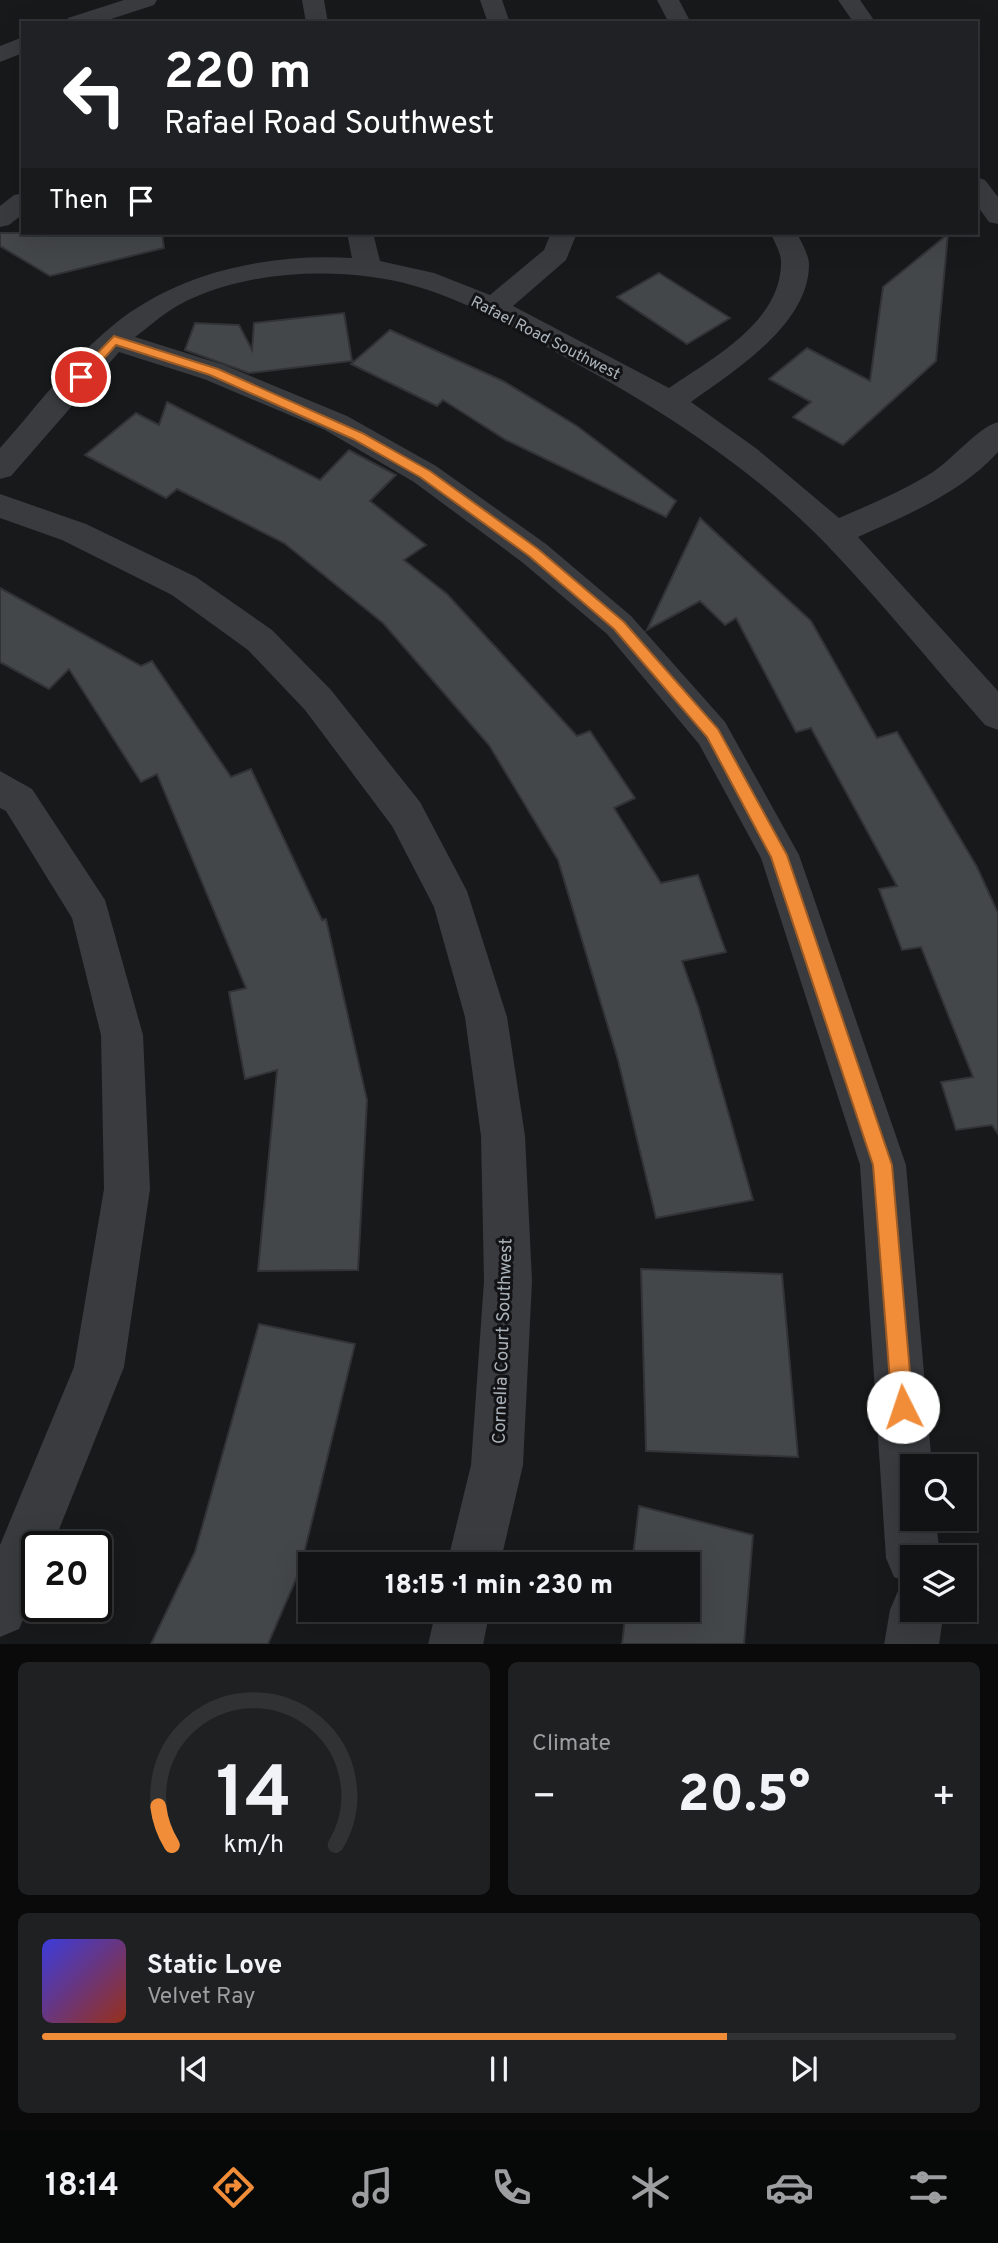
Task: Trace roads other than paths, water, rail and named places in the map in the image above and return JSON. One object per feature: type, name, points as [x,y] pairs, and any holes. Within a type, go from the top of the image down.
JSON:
[{"type":"street","points":[[82,21],[146,0]]},
{"type":"street","points":[[313,0],[317,21]]},
{"type":"street","points":[[491,0],[498,21]]},
{"type":"street","points":[[668,0],[679,21]]},
{"type":"street","points":[[849,0],[864,21]]},
{"type":"street","points":[[0,55],[21,45]]},
{"type":"street","points":[[978,188],[998,216]]},
{"type":"street","points":[[0,219],[21,203]]},
{"type":"street","points":[[360,235],[368,267]]},
{"type":"street","points":[[494,307],[556,254],[563,235]]},
{"type":"street","points":[[670,402],[766,328],[790,294],[795,261],[785,235]]},
{"type":"street","name":"Rafael Road Southwest","points":[[0,468],[114,340],[160,304],[200,287],[243,274],[315,264],[368,267],[424,279],[494,307],[670,402],[746,457],[835,533],[996,710]]},
{"type":"street","points":[[114,340],[214,372],[335,423],[425,474],[534,553],[619,625],[712,733],[779,855],[883,1165],[912,1545]]},
{"type":"street","points":[[835,533],[912,500],[983,451],[998,433]]},
{"type":"street","name":"Cornelia Court Southwest","points":[[0,506],[74,532],[184,586],[260,640],[318,701],[406,814],[453,904],[486,1017],[503,1136],[508,1281],[497,1465],[477,1552]]},
{"type":"street","points":[[0,788],[19,800],[92,913],[122,1035],[127,1189],[99,1367],[0,1610]]},
{"type":"street","points":[[455,1644],[461,1622]]},
{"type":"street","points":[[911,1644],[915,1622]]}]
